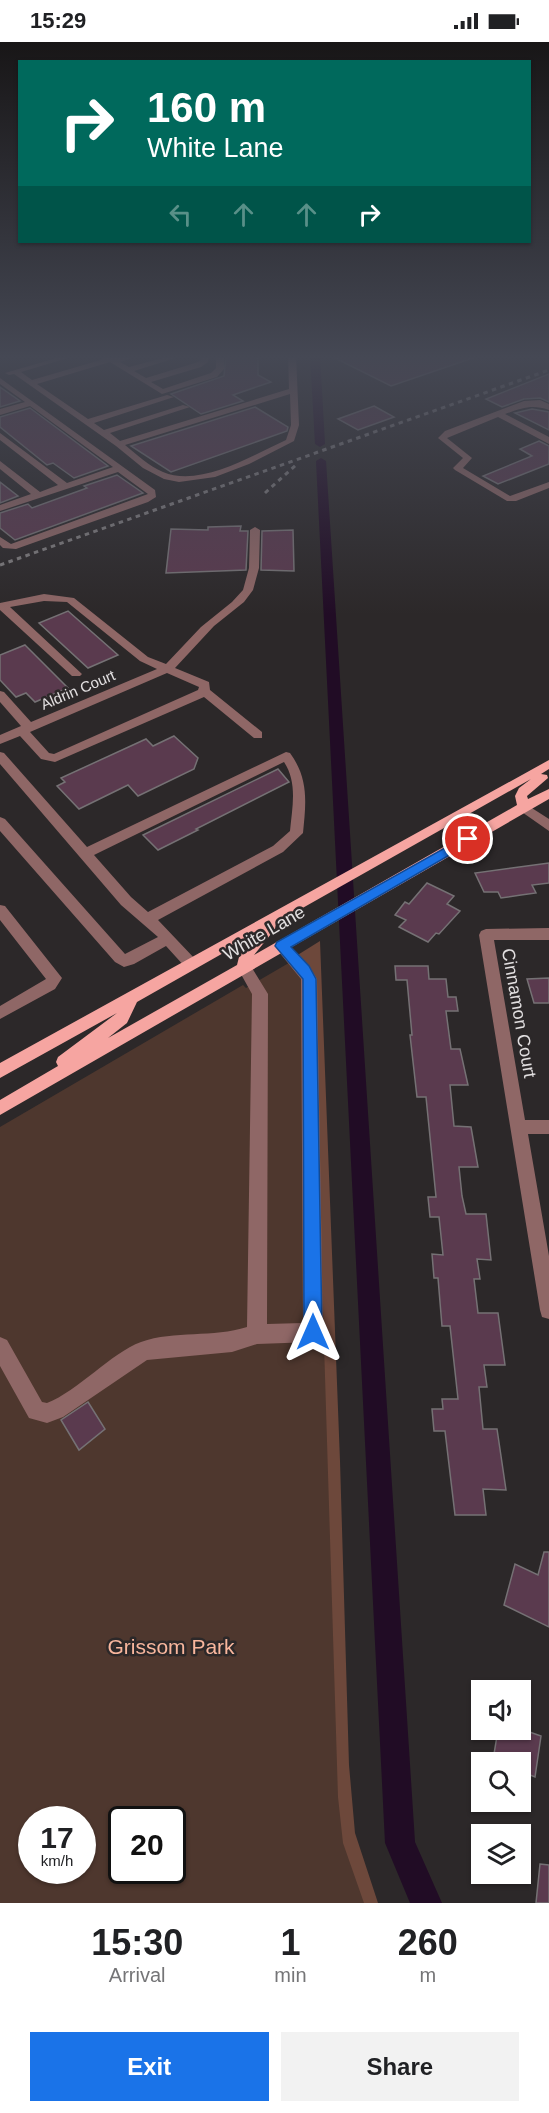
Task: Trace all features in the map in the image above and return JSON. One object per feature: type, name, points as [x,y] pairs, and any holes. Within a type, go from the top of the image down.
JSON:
[{"type":"main road","name":"White Lane","points":[[0,1071],[549,764]]},
{"type":"main road","points":[[524,807],[521,796],[524,791],[549,772]]},
{"type":"main road","name":"White Lane","points":[[1,1108],[549,793]]},
{"type":"main road","points":[[244,967],[248,949],[288,909]]},
{"type":"main road","points":[[1,1108],[122,1019],[131,998]]},
{"type":"street","points":[[8,442],[65,486]]},
{"type":"street","points":[[0,540],[12,547],[145,500],[153,495],[84,442]]},
{"type":"street","points":[[116,442],[162,476],[180,480],[201,477],[249,461],[288,442]]},
{"type":"street","points":[[119,444],[126,442]]},
{"type":"street","points":[[447,442],[468,458],[458,468],[513,499],[549,485]]},
{"type":"street","points":[[0,464],[38,495]]},
{"type":"street","points":[[0,507],[120,468]]},
{"type":"street","points":[[169,668],[186,647],[212,622],[239,602],[248,590],[254,570],[255,530]]},
{"type":"street","points":[[76,674],[2,606],[17,600],[47,597],[70,600],[144,659],[201,682],[205,685],[204,691]]},
{"type":"street","name":"Aldrin Court","points":[[2,736],[25,730],[169,668]]},
{"type":"street","points":[[0,695],[45,756],[55,758],[204,691]]},
{"type":"street","points":[[204,691],[258,735]]},
{"type":"street","points":[[0,756],[126,901],[168,938],[191,964]]},
{"type":"street","points":[[85,854],[286,756],[296,767],[300,793],[296,833],[278,849],[147,919]]},
{"type":"street","points":[[524,807],[549,826]]},
{"type":"street","points":[[0,822],[124,961],[168,938]]},
{"type":"street","points":[[0,910],[54,978],[50,985],[0,1013]]},
{"type":"street","name":"Cinnamon Court","points":[[549,934],[486,935],[549,1310]]},
{"type":"street","points":[[0,1347],[36,1411],[47,1413],[56,1410],[143,1351],[164,1347],[232,1342],[257,1334],[313,1332],[309,979],[304,970],[281,946]]},
{"type":"street","points":[[244,967],[260,994],[257,1334]]},
{"type":"street","points":[[518,1128],[549,1128]]},
{"type":"green space","name":"Grissom Park","points":[[318,946],[348,1850],[368,1903],[0,1903],[0,1127],[243,985],[246,988]]},
{"type":"shaded area","points":[[320,941],[349,1765],[355,1833],[378,1903],[364,1903],[343,1843],[338,1797],[314,1020],[296,956]]},
{"type":"building","points":[[18,442],[76,442],[108,466],[74,478],[53,463],[47,465]]},
{"type":"building","points":[[144,442],[256,442],[171,472],[131,446]]},
{"type":"building","points":[[537,442],[549,446],[549,464],[498,484],[483,476],[532,456],[520,449]]},
{"type":"building","points":[[117,475],[143,493],[15,540],[0,528],[0,513],[28,504],[32,508]]},
{"type":"building","points":[[0,482],[18,496],[0,503]]},
{"type":"building","points":[[241,526],[240,531],[248,531],[246,570],[166,573],[171,529],[208,530],[208,527]]},
{"type":"building","points":[[293,530],[294,571],[261,570],[262,531]]},
{"type":"building","points":[[68,611],[118,655],[88,668],[39,623]]},
{"type":"building","points":[[25,645],[68,688],[35,702],[26,693],[16,697],[0,680],[0,655]]},
{"type":"building","points":[[174,736],[198,758],[194,769],[138,796],[128,785],[79,809],[57,786],[65,782],[61,778],[146,739],[153,746]]},
{"type":"building","points":[[278,769],[289,782],[158,850],[143,835]]},
{"type":"building","points":[[549,863],[549,883],[532,885],[536,893],[501,898],[498,892],[484,892],[475,873]]},
{"type":"building","points":[[427,883],[454,896],[447,904],[460,911],[439,934],[436,933],[428,942],[399,927],[406,920],[395,915],[405,902],[409,904]]},
{"type":"building","points":[[395,966],[428,966],[429,979],[446,979],[448,997],[456,997],[458,1011],[446,1011],[451,1049],[460,1049],[468,1085],[450,1085],[454,1126],[471,1127],[478,1167],[459,1167],[462,1196],[466,1214],[486,1214],[491,1260],[477,1259],[480,1279],[474,1279],[478,1313],[498,1313],[505,1365],[484,1365],[487,1387],[479,1387],[483,1429],[497,1429],[506,1490],[483,1489],[486,1515],[455,1515],[445,1431],[434,1431],[432,1409],[443,1409],[442,1399],[458,1399],[450,1326],[442,1326],[438,1278],[434,1278],[432,1254],[443,1255],[439,1217],[430,1217],[428,1197],[436,1197],[426,1097],[417,1097],[407,980],[396,980]]},
{"type":"building","points":[[549,978],[549,1003],[534,1003],[527,979]]},
{"type":"building","points":[[88,1402],[105,1429],[79,1450],[61,1420]]},
{"type":"building","points":[[544,1552],[549,1552],[549,1627],[504,1605],[515,1564],[538,1575]]},
{"type":"building","points":[[531,1732],[541,1736],[535,1777],[531,1775],[531,1752],[494,1752],[496,1740],[531,1740]]},
{"type":"building","points":[[540,1864],[549,1865],[549,1903],[536,1903]]},
{"type":"waterway","points":[[321,461],[400,1843],[426,1903]]},
{"type":"railway","points":[[0,565],[347,442]]},
{"type":"railway","points":[[265,493],[297,464]]},
{"type":"route","points":[[313,1332],[309,979],[304,970],[281,946],[468,839]]}]
